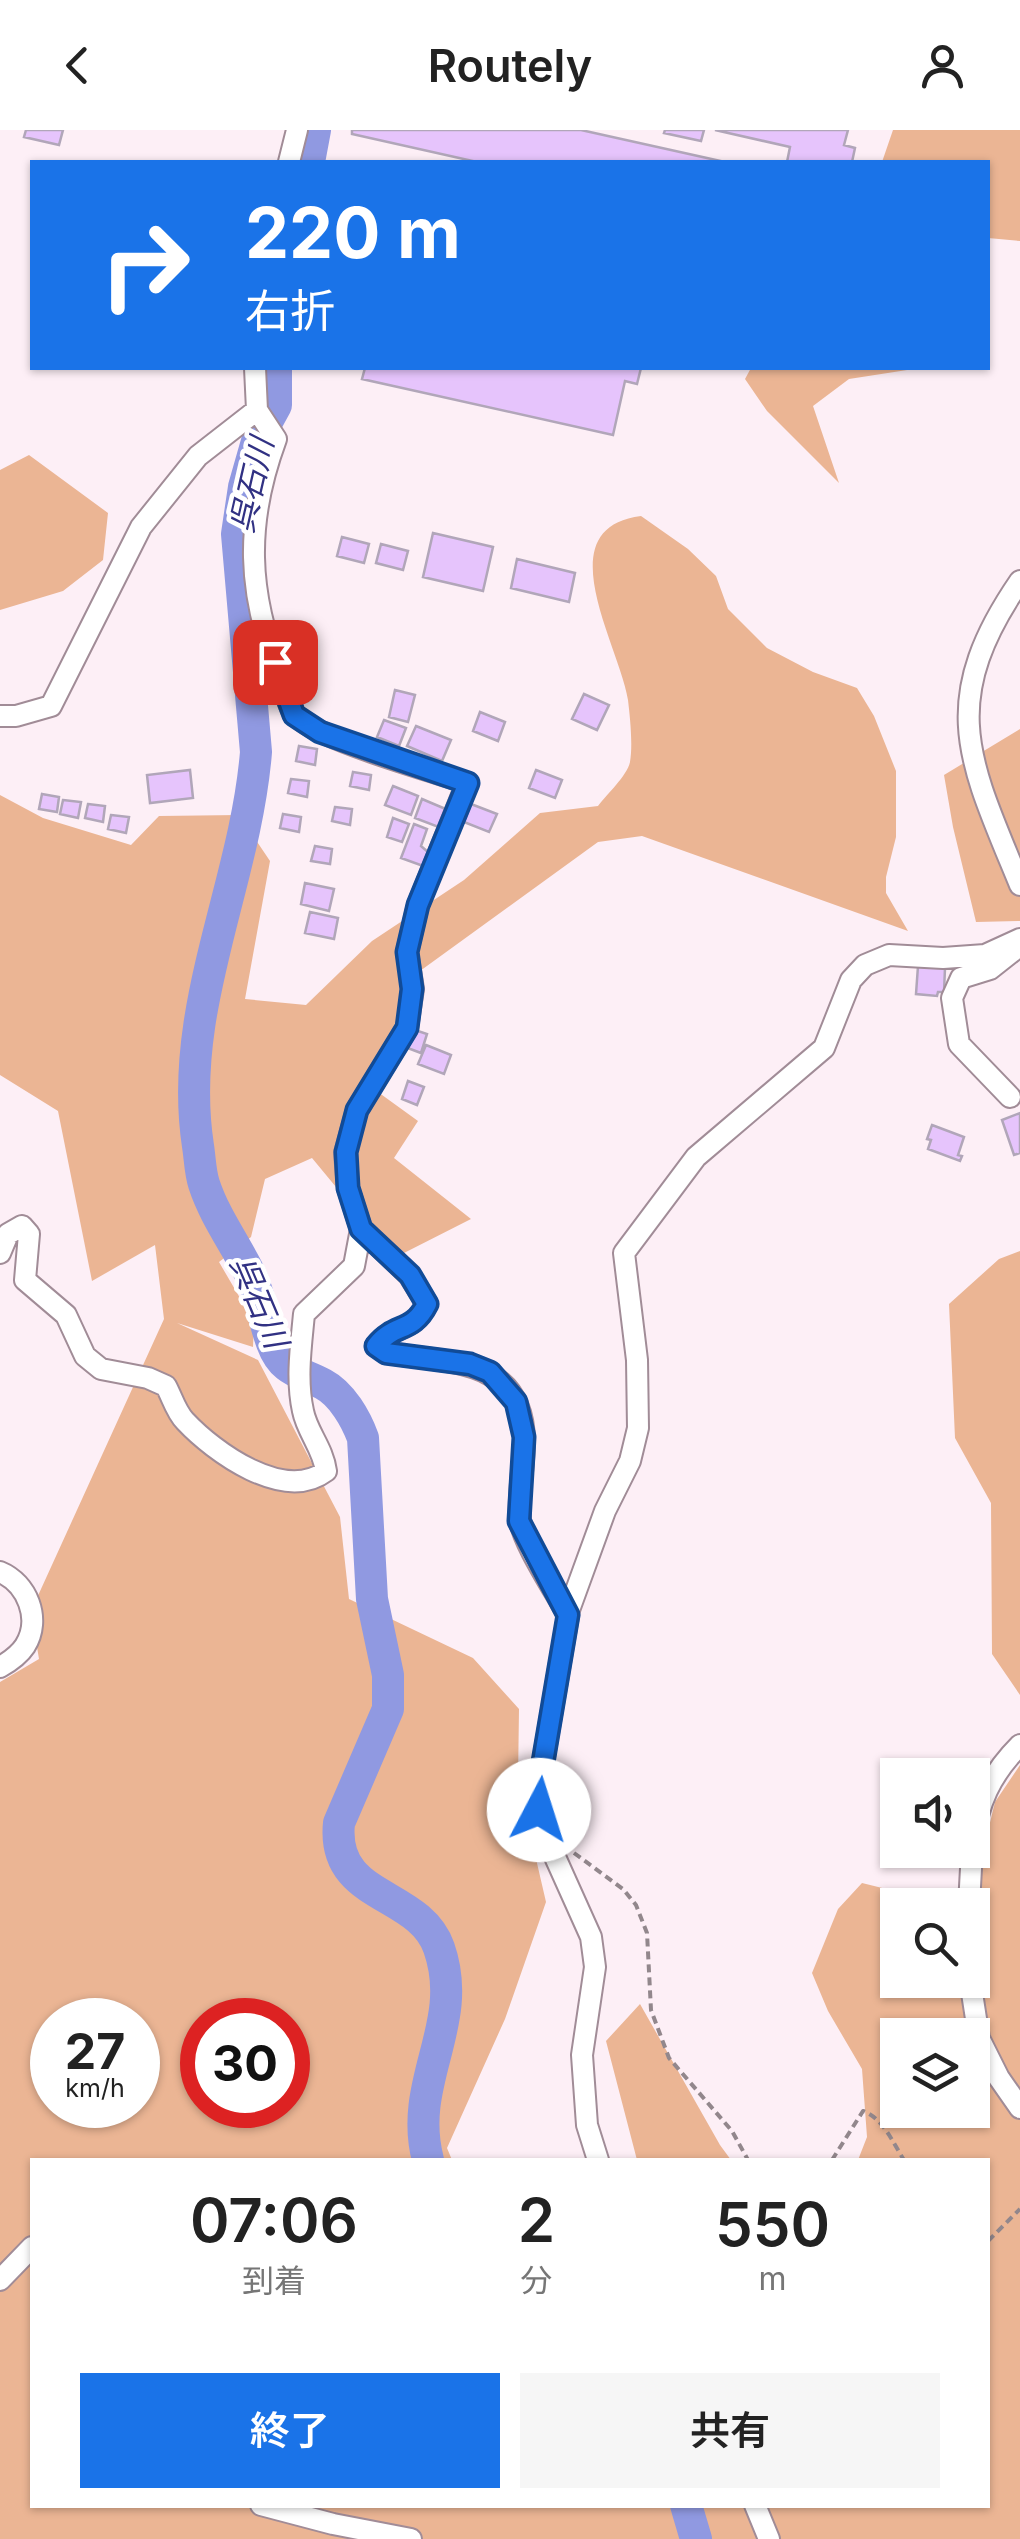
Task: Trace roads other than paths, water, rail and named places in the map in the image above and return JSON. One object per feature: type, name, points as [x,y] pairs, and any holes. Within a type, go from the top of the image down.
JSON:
[{"type":"street","points":[[290,160],[297,130]]},
{"type":"street","points":[[0,1253],[8,1234],[22,1226],[29,1234],[25,1280],[66,1315],[85,1356],[101,1369],[148,1378],[166,1386],[182,1418],[220,1452],[253,1471],[284,1480],[316,1478],[326,1471],[323,1452],[303,1414],[300,1365],[304,1314],[354,1266],[361,1229],[348,1188],[346,1152],[357,1110],[407,1028],[412,989],[407,952],[418,905],[468,783],[320,732],[294,715],[262,632],[251,553],[265,474],[276,438],[259,411],[256,370]]},
{"type":"street","points":[[0,716],[16,716],[52,706],[140,527],[198,456],[259,411]]},
{"type":"street","points":[[1020,580],[998,613],[978,658],[972,678],[968,731],[976,776],[1020,885]]},
{"type":"street","points":[[1010,1097],[960,1048],[952,998],[960,978],[990,970],[1007,958],[1020,941]]},
{"type":"street","points":[[597,2158],[588,2126],[582,2056],[595,1967],[591,1937],[539,1810],[540,1780],[568,1615],[605,1511],[630,1461],[638,1428],[636,1360],[624,1253],[696,1157],[824,1048],[851,980],[865,965],[889,954],[943,958],[985,955],[1020,941]]},
{"type":"street","points":[[361,1229],[410,1275],[427,1304],[418,1322],[384,1337],[376,1346],[386,1353],[470,1364],[490,1372],[516,1402],[524,1437],[519,1521],[568,1615]]},
{"type":"street","points":[[0,1572],[24,1588],[32,1611],[25,1646],[0,1667]]},
{"type":"street","points":[[990,1782],[1020,1745]]},
{"type":"street","points":[[973,1998],[979,2038],[998,2078],[1020,2108]]},
{"type":"street","points":[[0,2280],[30,2249]]},
{"type":"street","points":[[272,2508],[411,2539]]},
{"type":"street","points":[[756,2508],[769,2539]]},
{"type":"waterway","name":"呉石川","points":[[309,160],[315,130]]},
{"type":"waterway","name":"呉石川","points":[[276,370],[276,405],[258,438],[244,487],[237,534],[256,752],[239,851],[204,996],[194,1095],[198,1146],[209,1196],[252,1278],[276,1353],[287,1366],[336,1394],[363,1438],[372,1599],[388,1675],[388,1709],[339,1823],[340,1848],[348,1867],[362,1882],[414,1915],[429,1929],[439,1948],[446,2002],[425,2104],[428,2158]]},
{"type":"waterway","name":"呉石川","points":[[687,2508],[696,2539]]}]
